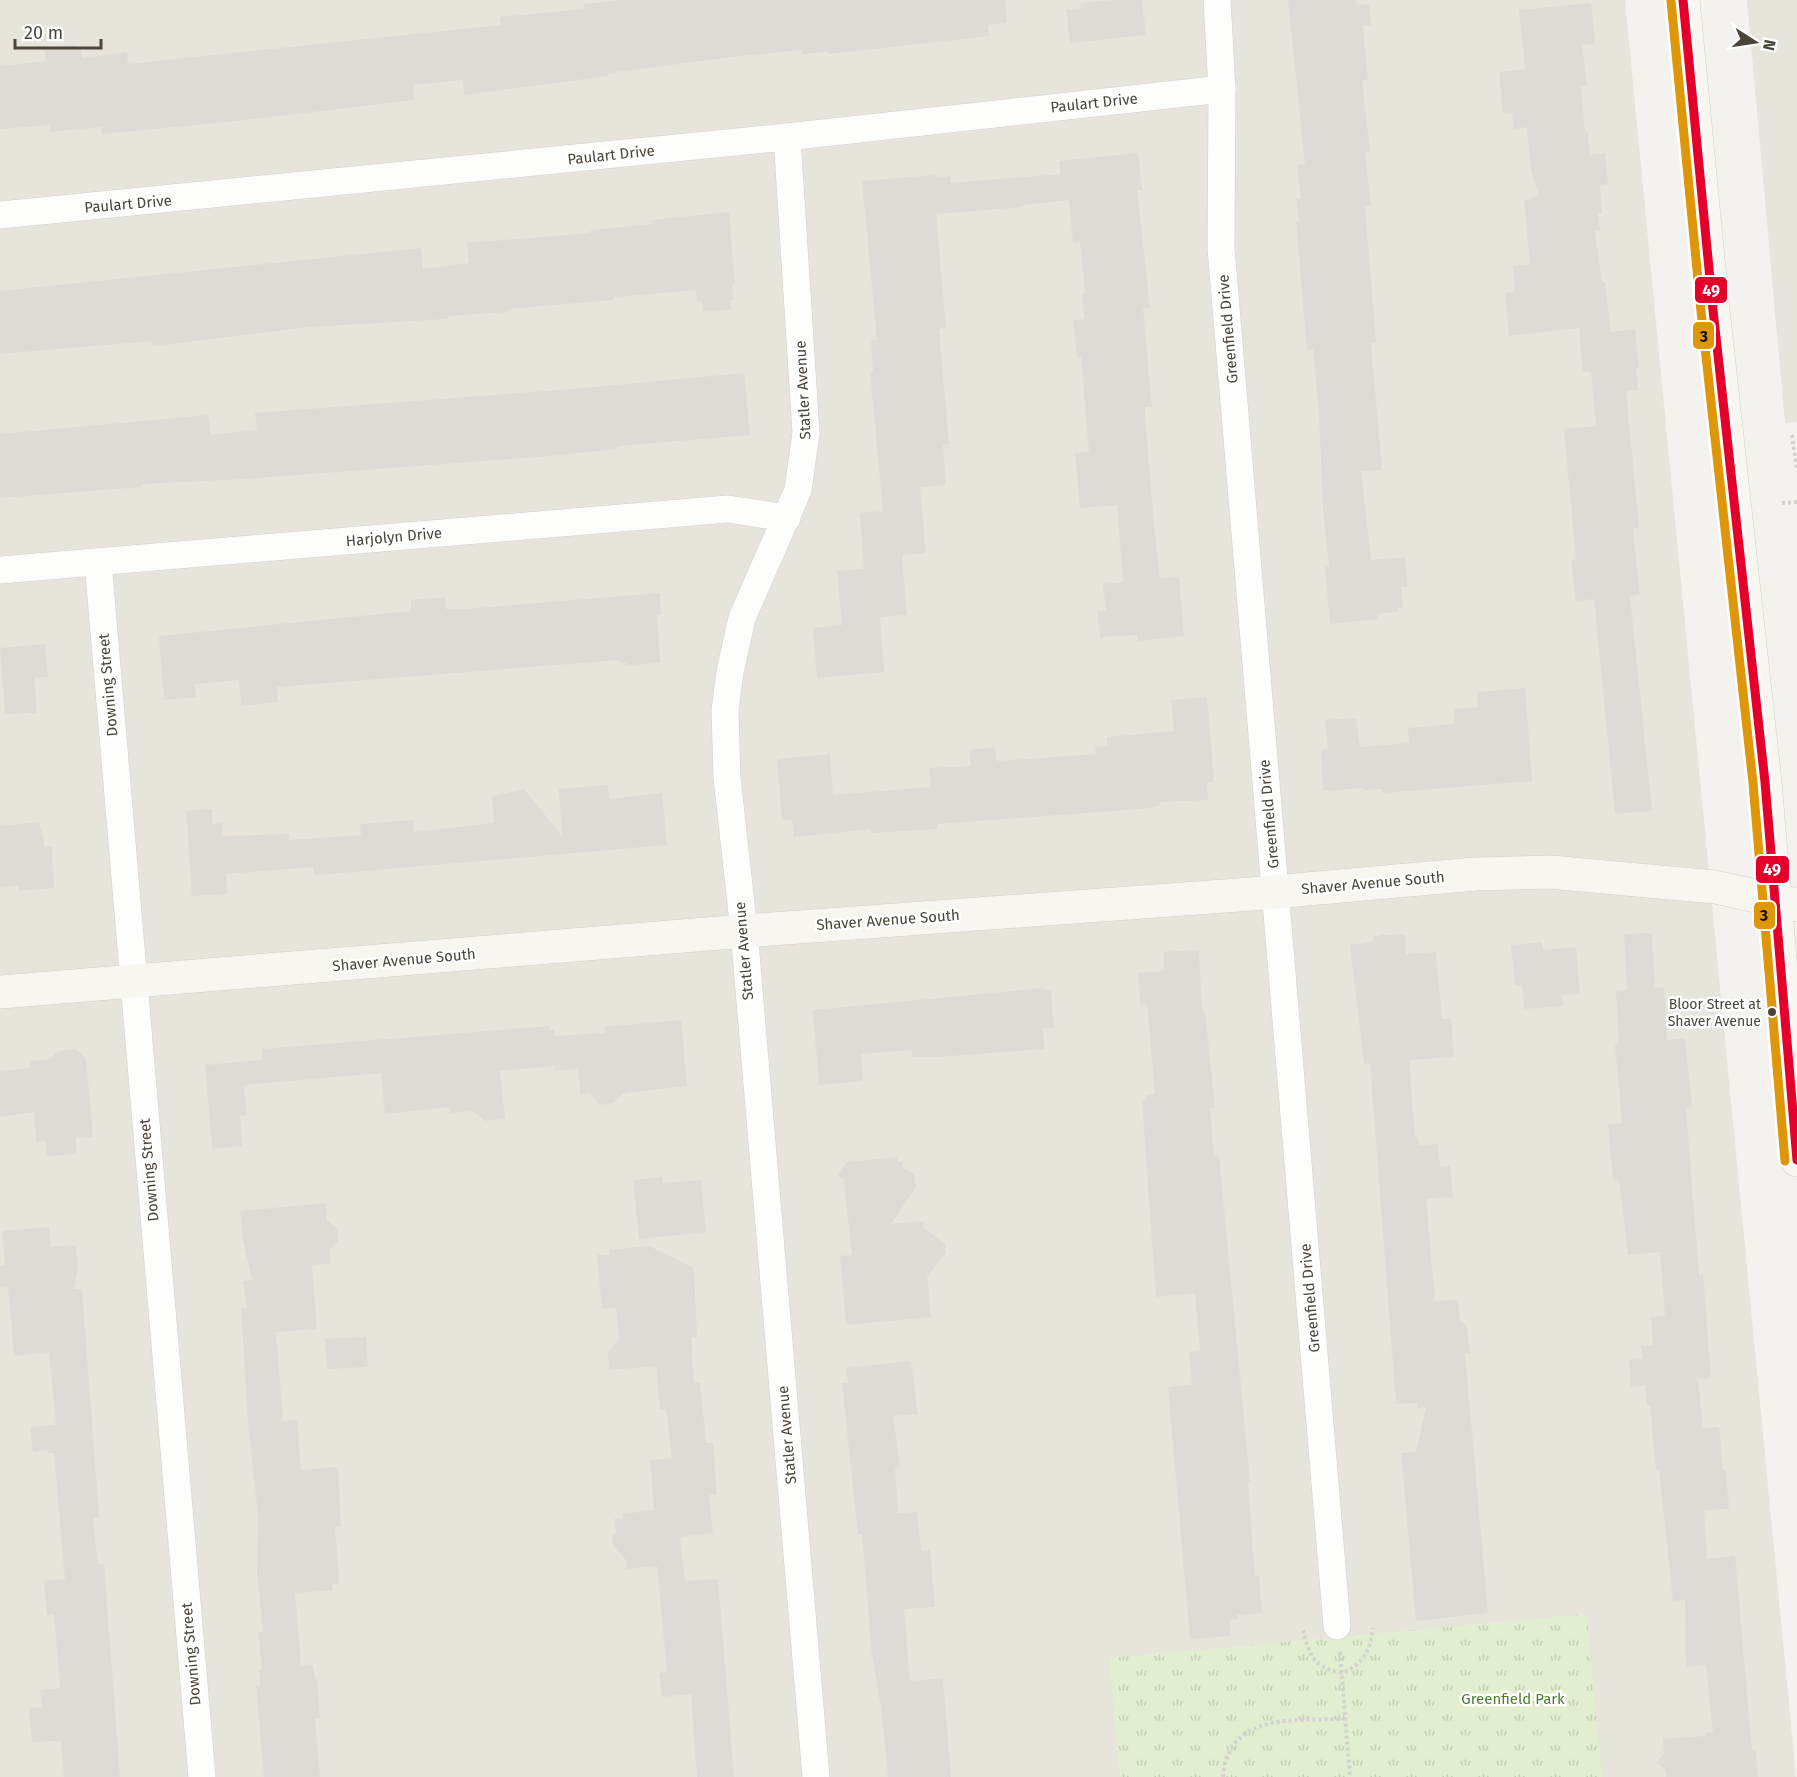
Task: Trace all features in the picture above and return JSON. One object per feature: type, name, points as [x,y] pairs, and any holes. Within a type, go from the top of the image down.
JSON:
[{"type":"street","name":"Greenfield Drive","points":[[1216,0],[1222,89],[1221,248],[1337,1626]]},
{"type":"street","points":[[1683,0],[1786,903],[1797,1160]]},
{"type":"street","name":"Paulart Drive","points":[[0,215],[787,137],[1222,89]]},
{"type":"street","name":"Statler Avenue","points":[[787,137],[806,434],[798,490],[742,618],[730,672],[725,711],[727,778],[744,931],[816,1777]]},
{"type":"street","name":"Harjolyn Drive","points":[[0,570],[728,509],[787,518]]},
{"type":"street","name":"Downing Street","points":[[98,562],[202,1777]]},
{"type":"street","name":"Shaver Avenue South","points":[[0,992],[134,983],[744,931],[1275,892],[1475,874],[1550,872],[1714,888],[1786,903]]},
{"type":"path","points":[[1792,435],[1797,471]]},
{"type":"path","points":[[1782,503],[1797,502]]},
{"type":"path","points":[[1337,1626],[1350,1777]]},
{"type":"path","points":[[1223,1777],[1231,1747],[1242,1735],[1260,1725],[1346,1719]]},
{"type":"shaded area","points":[[0,0],[1625,0],[1796,1777],[0,1777]]},
{"type":"shaded area","points":[[1747,0],[1797,0],[1797,422],[1785,423]]},
{"type":"green space","name":"Greenfield Park","points":[[1587,1614],[1602,1777],[1120,1777],[1109,1658]]},
{"type":"building","points":[[622,0],[1005,0],[1007,23],[988,25],[989,36],[829,54],[829,52],[801,54],[801,50],[741,56],[464,95],[463,80],[413,85],[414,100],[237,121],[102,134],[101,127],[50,132],[49,125],[0,129],[0,66],[46,61],[44,48],[75,45],[74,48],[81,47],[82,58],[127,52],[128,64],[501,25],[500,17],[584,9],[584,4]]},
{"type":"building","points":[[1142,0],[1146,35],[1070,43],[1066,10],[1081,9],[1080,3]]},
{"type":"building","points":[[1288,0],[1356,0],[1357,5],[1369,4],[1371,25],[1363,26],[1368,80],[1362,81],[1370,152],[1365,152],[1371,206],[1365,206],[1376,343],[1371,343],[1382,470],[1361,471],[1371,560],[1405,557],[1408,587],[1401,587],[1403,607],[1397,608],[1397,612],[1377,614],[1378,619],[1330,624],[1325,567],[1329,567],[1323,510],[1319,413],[1313,349],[1307,350],[1296,222],[1299,222],[1296,199],[1301,199],[1297,165],[1305,164]]},
{"type":"building","points":[[1591,3],[1595,44],[1582,45],[1587,86],[1581,86],[1585,133],[1588,132],[1590,155],[1605,153],[1608,184],[1600,185],[1602,214],[1598,214],[1600,231],[1595,231],[1602,282],[1605,282],[1611,332],[1635,329],[1639,368],[1636,368],[1638,390],[1626,391],[1639,528],[1633,529],[1640,594],[1630,596],[1652,811],[1615,814],[1594,599],[1576,601],[1571,560],[1576,560],[1564,429],[1596,426],[1591,372],[1583,372],[1579,328],[1509,336],[1505,293],[1515,292],[1513,266],[1530,264],[1524,200],[1539,196],[1531,171],[1527,127],[1514,129],[1512,112],[1503,113],[1499,72],[1525,69],[1519,10]]},
{"type":"building","points":[[1138,153],[1142,190],[1137,190],[1150,308],[1143,308],[1152,407],[1145,407],[1145,415],[1153,513],[1160,578],[1179,577],[1184,636],[1138,641],[1137,635],[1100,637],[1097,611],[1106,610],[1103,584],[1123,582],[1117,505],[1080,508],[1075,453],[1089,452],[1081,357],[1077,357],[1073,320],[1084,319],[1082,293],[1085,293],[1080,242],[1073,243],[1069,200],[1023,205],[1024,207],[936,214],[946,328],[939,329],[949,444],[943,445],[946,485],[920,487],[926,553],[902,555],[907,615],[880,617],[884,672],[817,678],[813,628],[842,625],[837,571],[864,569],[860,513],[883,511],[870,372],[873,372],[871,340],[877,340],[862,181],[935,175],[935,178],[950,176],[951,183],[1060,174],[1059,161]]},
{"type":"building","points":[[729,212],[735,285],[732,285],[734,299],[730,300],[731,309],[703,312],[702,301],[697,302],[696,290],[508,309],[508,312],[448,316],[448,319],[310,327],[153,346],[152,341],[0,354],[0,291],[421,248],[423,269],[469,263],[467,243],[591,233],[591,230],[652,224],[651,220]]},
{"type":"building","points":[[744,373],[750,435],[617,446],[617,449],[550,456],[244,479],[141,484],[141,487],[0,498],[0,434],[208,415],[211,435],[257,430],[255,413],[572,389]]},
{"type":"building","points":[[660,593],[661,615],[657,615],[660,663],[627,665],[627,663],[621,663],[620,660],[277,687],[278,702],[241,706],[239,680],[195,684],[196,697],[164,700],[159,636],[411,611],[411,600],[445,597],[446,609],[464,609]]},
{"type":"building","points":[[45,644],[48,677],[34,678],[37,713],[5,714],[0,648]]},
{"type":"building","points":[[1525,688],[1532,781],[1383,793],[1383,789],[1363,790],[1363,788],[1323,791],[1321,750],[1328,749],[1325,720],[1356,718],[1360,747],[1409,743],[1408,728],[1455,724],[1454,709],[1478,707],[1477,692]]},
{"type":"building","points":[[1207,697],[1214,782],[1207,782],[1208,800],[1160,802],[1160,805],[1150,808],[937,824],[937,829],[871,833],[871,829],[794,837],[792,820],[782,821],[777,759],[830,754],[833,795],[931,787],[929,768],[971,766],[969,750],[995,747],[997,761],[1096,754],[1095,747],[1107,746],[1107,737],[1174,731],[1171,700]]},
{"type":"building","points":[[608,785],[609,799],[662,793],[667,845],[318,875],[314,874],[313,867],[226,874],[227,894],[192,896],[186,811],[212,809],[213,824],[222,823],[223,836],[289,834],[289,840],[361,835],[360,824],[413,820],[414,832],[494,823],[492,796],[524,789],[562,836],[559,789]]},
{"type":"building","points":[[39,822],[45,847],[52,846],[54,888],[19,891],[19,885],[0,887],[0,826]]},
{"type":"building","points":[[1652,933],[1655,988],[1664,987],[1667,1040],[1685,1038],[1692,1107],[1686,1108],[1699,1275],[1703,1274],[1711,1378],[1698,1379],[1703,1428],[1719,1427],[1723,1470],[1726,1470],[1729,1509],[1704,1510],[1707,1559],[1735,1556],[1752,1750],[1756,1750],[1758,1777],[1666,1777],[1666,1770],[1656,1762],[1664,1754],[1663,1739],[1705,1736],[1705,1733],[1713,1732],[1706,1665],[1686,1667],[1685,1600],[1673,1601],[1650,1406],[1647,1406],[1645,1385],[1631,1387],[1629,1360],[1643,1359],[1641,1346],[1653,1345],[1651,1317],[1665,1316],[1660,1252],[1628,1255],[1619,1180],[1613,1180],[1608,1124],[1622,1123],[1615,1044],[1619,1044],[1616,991],[1627,990],[1624,934]]},
{"type":"building","points":[[1405,934],[1406,954],[1436,952],[1442,1019],[1451,1019],[1454,1057],[1409,1060],[1415,1137],[1418,1137],[1419,1145],[1438,1144],[1440,1167],[1450,1166],[1453,1197],[1426,1199],[1435,1301],[1458,1300],[1460,1321],[1467,1326],[1470,1353],[1465,1353],[1488,1613],[1416,1621],[1401,1453],[1416,1452],[1426,1407],[1417,1408],[1417,1403],[1396,1404],[1370,1063],[1364,1064],[1350,945],[1374,941],[1373,937],[1381,935]]},
{"type":"building","points":[[1542,942],[1543,950],[1576,947],[1580,994],[1562,995],[1563,1006],[1524,1009],[1522,985],[1515,985],[1511,945]]},
{"type":"building","points":[[1199,950],[1202,1011],[1205,1011],[1215,1107],[1210,1108],[1214,1156],[1219,1156],[1250,1482],[1248,1482],[1255,1577],[1259,1576],[1262,1613],[1237,1615],[1238,1619],[1229,1620],[1231,1636],[1190,1639],[1168,1387],[1192,1385],[1189,1352],[1200,1351],[1195,1293],[1156,1297],[1142,1100],[1145,1100],[1145,1095],[1155,1094],[1147,1004],[1140,1005],[1138,973],[1164,971],[1163,952]]},
{"type":"building","points":[[1043,988],[1043,990],[1051,989],[1054,1028],[1043,1028],[1044,1049],[938,1057],[912,1057],[912,1050],[861,1054],[863,1081],[819,1085],[813,1010]]},
{"type":"building","points":[[681,1020],[687,1086],[623,1094],[613,1103],[599,1105],[590,1093],[580,1094],[578,1069],[555,1071],[555,1066],[500,1071],[505,1119],[485,1121],[473,1111],[451,1113],[450,1107],[385,1114],[381,1073],[244,1085],[247,1115],[240,1116],[242,1146],[212,1149],[205,1065],[263,1060],[262,1049],[549,1026],[549,1030],[554,1030],[555,1036],[605,1033],[604,1027]]},
{"type":"building","points":[[76,1049],[86,1059],[93,1137],[76,1138],[77,1154],[47,1156],[46,1141],[36,1142],[34,1112],[0,1117],[0,1071],[30,1068],[30,1061],[51,1059],[58,1051]]},
{"type":"building","points":[[897,1157],[897,1162],[902,1162],[903,1168],[914,1174],[916,1187],[891,1224],[923,1221],[924,1228],[945,1244],[946,1253],[927,1276],[931,1317],[846,1325],[840,1256],[852,1255],[844,1180],[837,1175],[847,1162]]},
{"type":"building","points":[[662,1177],[663,1183],[701,1180],[706,1232],[639,1239],[633,1180]]},
{"type":"building","points":[[326,1203],[327,1220],[337,1229],[338,1241],[329,1250],[331,1263],[312,1265],[317,1329],[276,1332],[283,1421],[297,1420],[301,1470],[336,1467],[338,1470],[341,1526],[335,1527],[339,1583],[332,1584],[333,1590],[295,1593],[301,1666],[313,1665],[315,1679],[317,1679],[320,1718],[315,1718],[320,1777],[264,1777],[256,1686],[260,1686],[259,1670],[262,1669],[258,1632],[263,1632],[257,1573],[258,1514],[248,1424],[241,1308],[247,1308],[243,1281],[252,1280],[243,1240],[240,1211]]},
{"type":"building","points":[[49,1227],[51,1247],[76,1245],[78,1270],[74,1289],[82,1289],[99,1517],[93,1518],[98,1565],[104,1564],[120,1777],[64,1777],[61,1741],[32,1742],[29,1708],[42,1707],[40,1690],[60,1688],[54,1614],[47,1615],[44,1581],[65,1579],[54,1453],[48,1453],[48,1450],[33,1452],[30,1427],[56,1425],[49,1352],[14,1356],[8,1287],[0,1288],[0,1265],[5,1265],[2,1231]]},
{"type":"building","points":[[649,1246],[694,1268],[697,1337],[691,1337],[694,1383],[700,1382],[706,1443],[713,1443],[717,1495],[709,1495],[713,1533],[680,1537],[685,1581],[718,1579],[734,1777],[697,1777],[691,1694],[662,1697],[659,1673],[667,1672],[657,1566],[627,1569],[626,1560],[613,1546],[612,1536],[616,1533],[614,1519],[623,1518],[623,1514],[654,1510],[650,1460],[672,1458],[666,1409],[660,1410],[656,1366],[609,1370],[608,1352],[619,1339],[616,1308],[602,1309],[597,1255],[610,1255],[609,1250]]},
{"type":"building","points":[[366,1337],[368,1367],[327,1369],[325,1339]]},
{"type":"building","points":[[911,1361],[918,1414],[893,1416],[900,1467],[895,1468],[898,1513],[917,1512],[921,1551],[930,1550],[935,1607],[904,1609],[910,1681],[943,1678],[951,1777],[888,1777],[881,1707],[872,1656],[862,1534],[858,1535],[842,1383],[848,1383],[846,1368]]},
{"type":"transit line","name":"49","points":[[1683,0],[1713,310],[1765,782],[1797,1160]]},
{"type":"transit line","name":"3","points":[[1671,1],[1701,311],[1753,783],[1785,1161]]},
{"type":"place","name":"Bloor Street at Shaver Avenue","points":[[1772,1012]]}]
